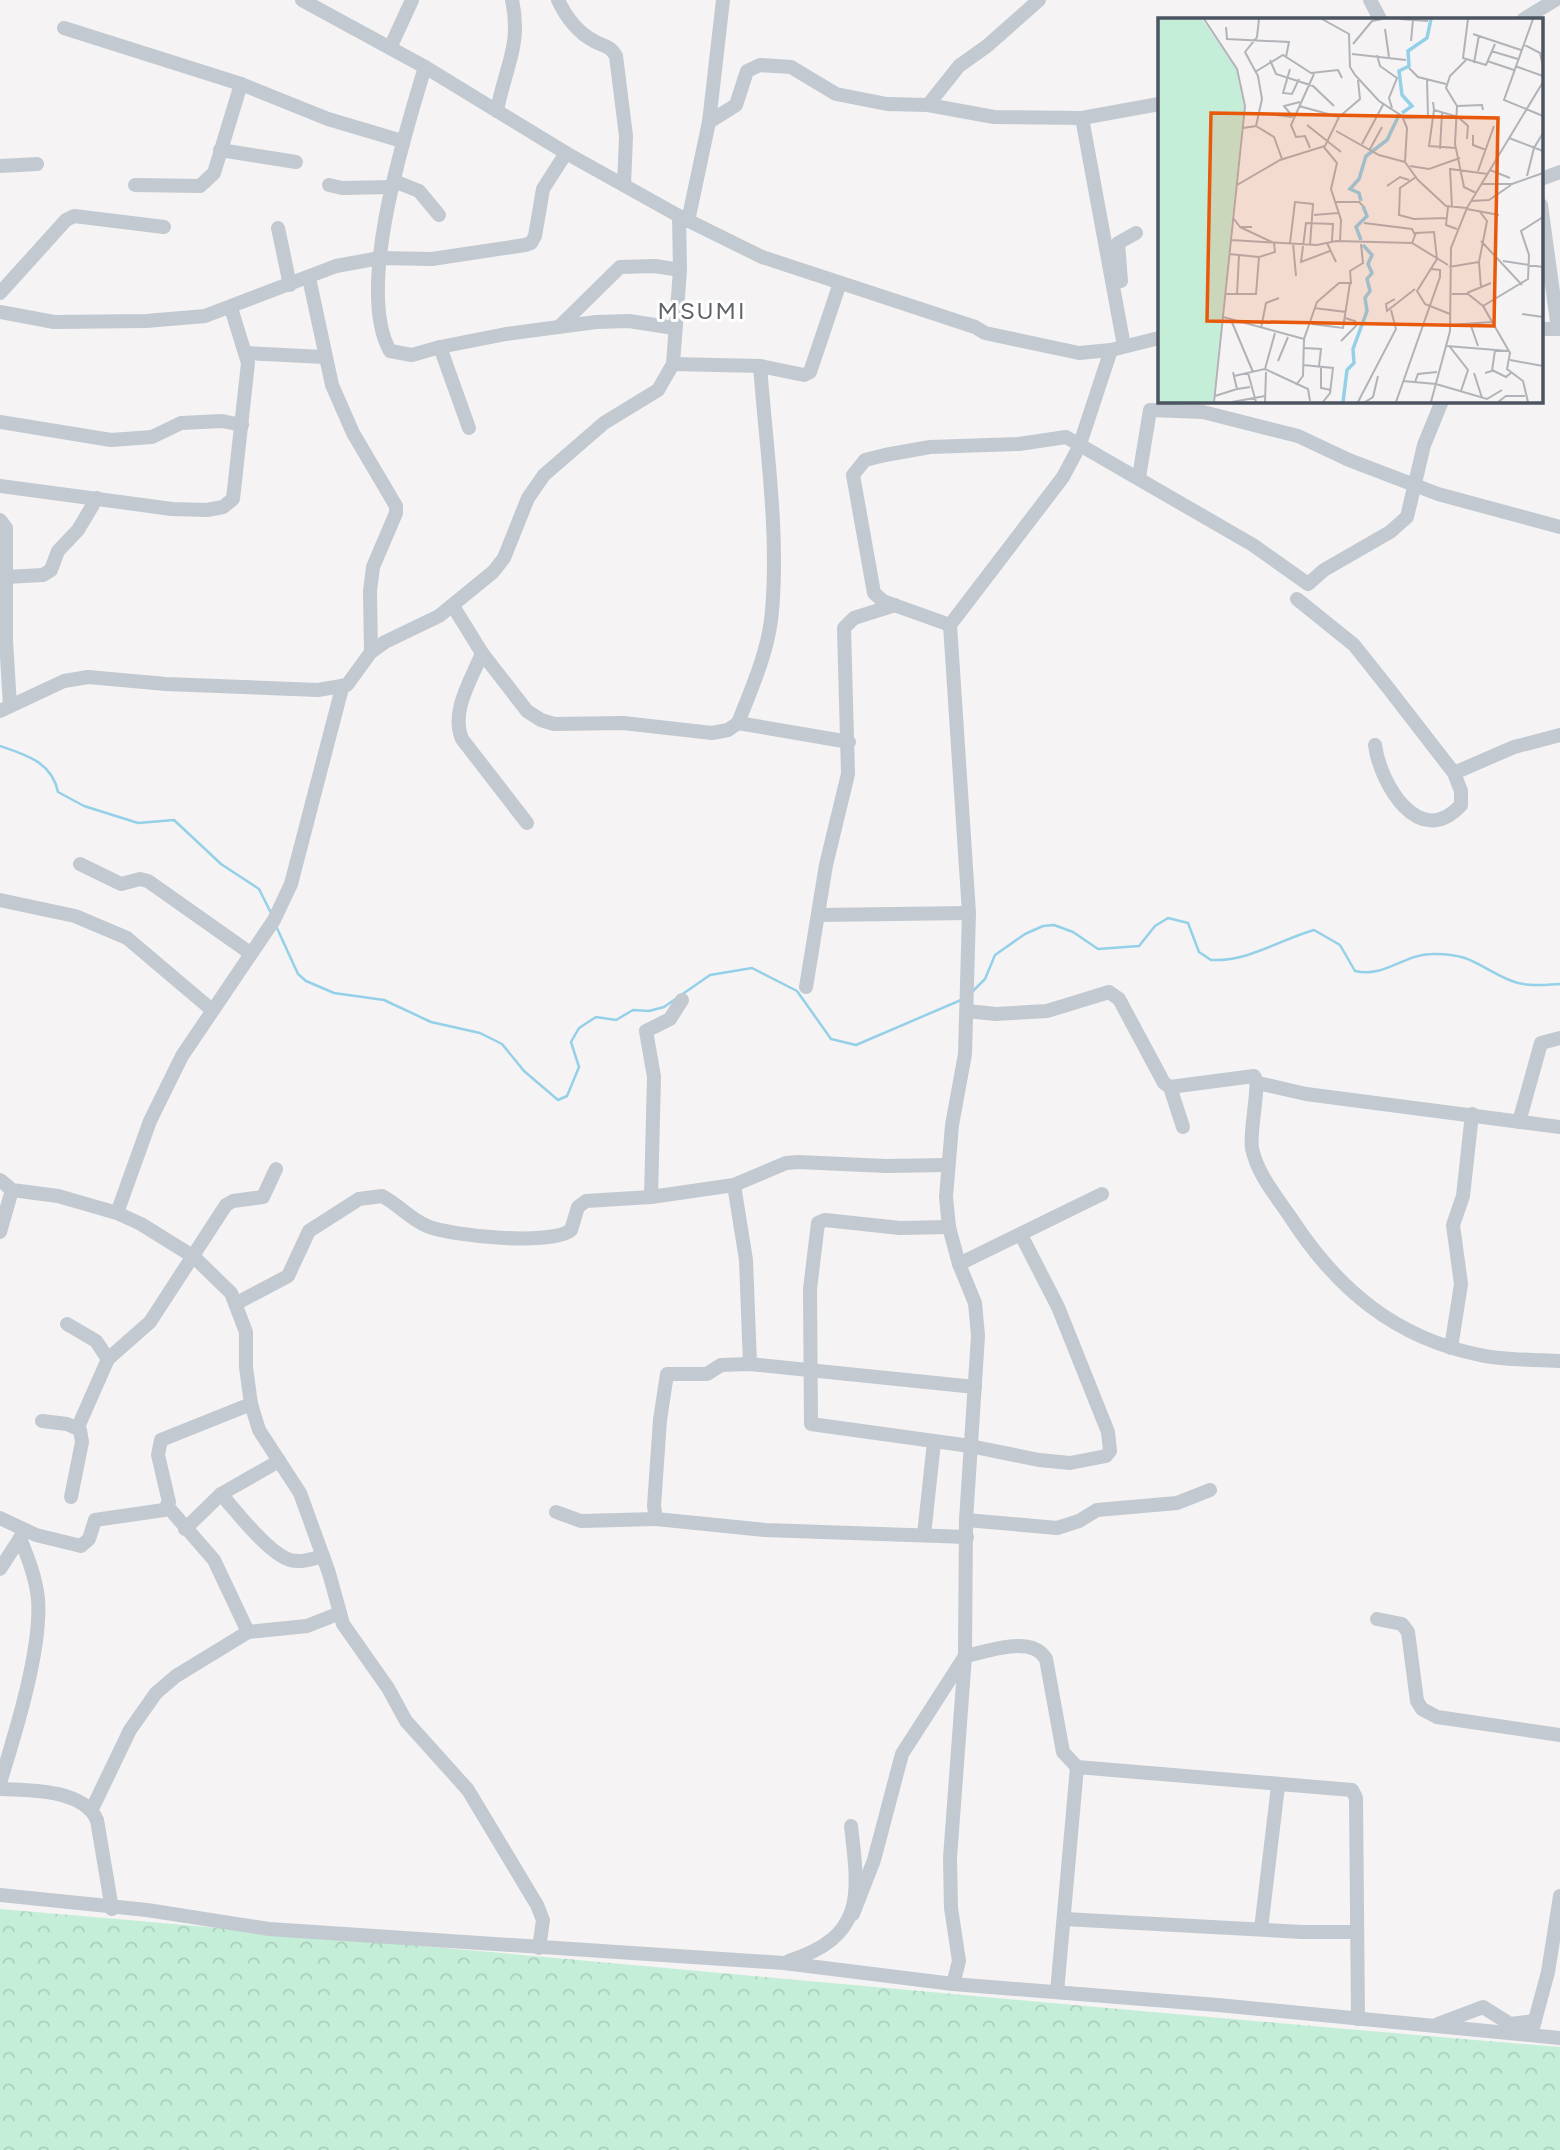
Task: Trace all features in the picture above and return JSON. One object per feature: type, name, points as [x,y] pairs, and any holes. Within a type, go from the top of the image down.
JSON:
[{"type":"street","points":[[302,0],[425,67],[566,153],[684,218],[762,257],[975,327],[985,333],[1079,353],[1158,338]]},
{"type":"street","points":[[390,48],[412,0]]},
{"type":"street","points":[[497,111],[502,82],[516,43],[512,0]]},
{"type":"street","points":[[558,0],[576,27],[594,41],[609,47],[616,56],[626,136],[624,185]]},
{"type":"street","points":[[117,1213],[150,1121],[182,1056],[274,920],[291,884],[342,688],[371,652],[385,642],[439,616],[493,572],[504,558],[528,498],[544,475],[604,423],[658,390],[673,363],[684,218],[709,121],[723,0]]},
{"type":"street","points":[[928,105],[959,66],[997,38],[1039,0]]},
{"type":"street","points":[[1370,0],[1379,18]]},
{"type":"street","points":[[1531,17],[1555,0]]},
{"type":"street","points":[[64,28],[241,84],[328,119],[402,141]]},
{"type":"street","points":[[709,121],[736,105],[747,71],[760,65],[791,67],[836,94],[887,104],[928,105],[994,117],[1082,118],[1158,104]]},
{"type":"street","points":[[425,67],[402,141],[380,258],[378,310],[382,336],[390,351],[400,355],[412,355],[440,346],[613,321],[674,328]]},
{"type":"street","points":[[135,185],[200,186],[214,173],[241,84]]},
{"type":"street","points":[[1082,118],[1086,128],[1122,347]]},
{"type":"street","points":[[220,150],[296,162]]},
{"type":"street","points":[[0,312],[54,322],[94,323],[205,316],[336,266],[380,258],[432,258],[531,243],[543,189],[566,153]]},
{"type":"street","points":[[0,166],[37,164]]},
{"type":"street","points":[[1542,179],[1560,172]]},
{"type":"street","points":[[329,186],[342,188],[394,184],[419,191],[439,215]]},
{"type":"street","points":[[1542,212],[1559,329]]},
{"type":"street","points":[[0,292],[66,220],[74,216],[164,228]]},
{"type":"street","points":[[278,228],[290,285]]},
{"type":"street","points":[[953,1984],[959,1961],[951,1908],[950,1858],[965,1656],[966,1520],[977,1317],[958,1264],[949,1227],[947,1165],[965,1054],[968,974],[968,913],[950,625],[1063,477],[1079,447],[1122,347],[1117,248],[1122,239],[1136,233]]},
{"type":"street","points":[[559,327],[620,267],[655,266],[680,270]]},
{"type":"street","points":[[309,278],[332,385],[353,433],[396,506],[396,513],[373,567],[370,591],[371,652]]},
{"type":"street","points":[[673,363],[760,366],[804,375],[810,372],[840,283]]},
{"type":"street","points":[[0,486],[172,509],[207,510],[223,507],[233,499],[248,374],[246,353],[231,308]]},
{"type":"street","points":[[440,346],[469,428]]},
{"type":"street","points":[[246,353],[324,357]]},
{"type":"street","points":[[453,606],[482,653],[527,711],[541,720],[554,724],[623,723],[712,733],[728,730],[738,723],[767,642],[772,612],[772,533],[760,366]]},
{"type":"street","points":[[950,625],[883,601],[870,582],[853,475],[865,460],[930,447],[1019,444],[1066,438],[1139,477],[1252,545],[1308,584],[1324,570],[1390,532],[1407,517],[1424,445],[1442,402]]},
{"type":"street","points":[[1139,477],[1148,413],[1152,410],[1203,412],[1298,436],[1349,460],[1413,484],[1560,527]]},
{"type":"street","points":[[0,422],[111,440],[152,437],[181,423],[222,421],[242,425]]},
{"type":"street","points":[[6,577],[43,575],[51,570],[58,551],[78,530],[97,498]]},
{"type":"street","points":[[0,520],[6,528],[5,709],[64,681],[88,677],[166,684],[318,690],[342,688]]},
{"type":"street","points":[[1297,599],[1354,645],[1454,773],[1461,791],[1461,805],[1451,816],[1431,820],[1412,814],[1387,788],[1377,765],[1374,745]]},
{"type":"street","points":[[806,987],[826,865],[848,774],[849,742],[843,683],[844,628],[854,618],[895,606]]},
{"type":"street","points":[[482,653],[458,714],[457,727],[462,739],[527,823]]},
{"type":"street","points":[[738,723],[849,742]]},
{"type":"street","points":[[1454,773],[1514,747],[1560,735]]},
{"type":"street","points":[[80,864],[121,884],[140,879],[148,881],[250,953]]},
{"type":"street","points":[[0,900],[75,916],[127,938],[212,1010]]},
{"type":"street","points":[[818,915],[968,913]]},
{"type":"street","points":[[967,1009],[996,1014],[1047,1011],[1102,993],[1115,994],[1164,1083],[1170,1087],[1183,1127]]},
{"type":"street","points":[[651,1197],[654,1077],[646,1031],[670,1019],[682,1000]]},
{"type":"street","points":[[1519,1122],[1541,1043],[1560,1038]]},
{"type":"street","points":[[1170,1087],[1254,1076],[1258,1083],[1250,1122],[1252,1148],[1258,1167],[1305,1241],[1342,1284],[1382,1316],[1408,1333],[1481,1356],[1560,1360]]},
{"type":"street","points":[[1258,1083],[1306,1094],[1560,1127]]},
{"type":"street","points":[[1451,1348],[1461,1284],[1454,1225],[1462,1196],[1472,1114]]},
{"type":"street","points":[[237,1303],[288,1276],[309,1231],[359,1199],[382,1196],[430,1228],[510,1239],[567,1233],[580,1204],[586,1200],[651,1197],[734,1185],[786,1163],[947,1165]]},
{"type":"street","points":[[71,1497],[82,1442],[78,1427],[108,1359],[150,1322],[226,1205],[233,1200],[263,1197],[276,1169]]},
{"type":"street","points":[[0,1232],[6,1185],[117,1213],[167,1238],[194,1257],[217,1278],[237,1303],[246,1332],[246,1367],[251,1404],[259,1430],[300,1493],[323,1556],[343,1624],[388,1688],[406,1721],[468,1790],[537,1905],[543,1920],[539,1948]]},
{"type":"street","points":[[734,1185],[747,1273],[750,1364]]},
{"type":"street","points":[[958,1264],[1021,1236],[1102,1194]]},
{"type":"street","points":[[949,1227],[900,1228],[825,1220],[818,1223],[810,1289],[811,1424],[816,1427],[970,1446],[1026,1458],[1070,1462],[1099,1460],[1110,1451],[1108,1432],[1082,1364],[1058,1307],[1021,1236]]},
{"type":"street","points":[[67,1324],[96,1341],[108,1359]]},
{"type":"street","points":[[656,1519],[656,1482],[666,1375],[706,1374],[721,1364],[750,1364],[975,1387]]},
{"type":"street","points":[[248,1632],[214,1560],[168,1507],[158,1455],[161,1440],[251,1404]]},
{"type":"street","points":[[41,1421],[78,1427]]},
{"type":"street","points":[[924,1535],[934,1442]]},
{"type":"street","points":[[185,1529],[221,1494],[279,1461]]},
{"type":"street","points":[[966,1520],[1057,1528],[1079,1521],[1097,1510],[1177,1503],[1210,1490]]},
{"type":"street","points":[[221,1494],[264,1539],[288,1559],[302,1561],[323,1556]]},
{"type":"street","points":[[0,1518],[22,1534],[81,1546],[89,1539],[96,1520],[168,1507]]},
{"type":"street","points":[[556,1512],[581,1521],[656,1519],[765,1530],[967,1537]]},
{"type":"street","points":[[0,1569],[22,1534]]},
{"type":"street","points":[[0,1783],[20,1714],[38,1614],[36,1584],[22,1534]]},
{"type":"street","points":[[92,1810],[130,1730],[156,1693],[176,1676],[248,1632],[307,1626],[340,1613]]},
{"type":"street","points":[[1377,1619],[1402,1623],[1408,1632],[1417,1701],[1422,1709],[1437,1717],[1560,1735]]},
{"type":"street","points":[[784,1963],[807,1955],[830,1942],[853,1914],[874,1860],[902,1754],[965,1656],[1024,1646],[1042,1652],[1052,1688],[1063,1752],[1077,1767],[1203,1776],[1278,1786],[1352,1790],[1356,1798],[1358,2019]]},
{"type":"street","points":[[1057,1992],[1077,1767]]},
{"type":"street","points":[[1261,1929],[1278,1786]]},
{"type":"street","points":[[0,1789],[61,1796],[92,1810],[97,1820],[111,1909]]},
{"type":"street","points":[[851,1826],[855,1859],[853,1914]]},
{"type":"street","points":[[0,1895],[111,1909],[147,1910],[270,1929],[408,1936],[539,1948],[784,1963],[953,1984],[1437,2025],[1533,2028]]},
{"type":"street","points":[[1533,2028],[1554,1969],[1560,1896]]},
{"type":"street","points":[[1064,1919],[1356,1932]]},
{"type":"street","points":[[1437,2025],[1483,2007],[1510,2024],[1533,2028],[1560,2038]]},
{"type":"green space","points":[[0,1909],[1560,2047],[1560,2150],[0,2150]]},
{"type":"waterway","points":[[0,746],[36,761],[50,773],[58,792],[84,806],[138,823],[174,820],[221,864],[259,889],[271,913]]},
{"type":"waterway","points":[[972,992],[985,979],[995,955],[1025,934],[1043,926],[1054,925],[1073,932],[1098,949],[1139,946],[1155,926],[1168,918],[1188,923],[1199,952],[1211,960],[1238,958],[1314,930],[1340,945],[1355,971],[1376,971],[1422,955],[1446,954],[1475,962],[1517,983],[1560,984]]},
{"type":"waterway","points":[[276,926],[298,974],[306,981],[334,993],[384,1000],[431,1022],[480,1033],[502,1044],[524,1071],[558,1100],[567,1096],[579,1067],[571,1042],[579,1028],[596,1017],[616,1020],[633,1010],[649,1011],[664,1007],[710,975],[752,968],[797,991],[831,1039],[856,1045],[961,1000]]},
{"type":"district","name":"MSUMI","points":[[702,310]]}]
